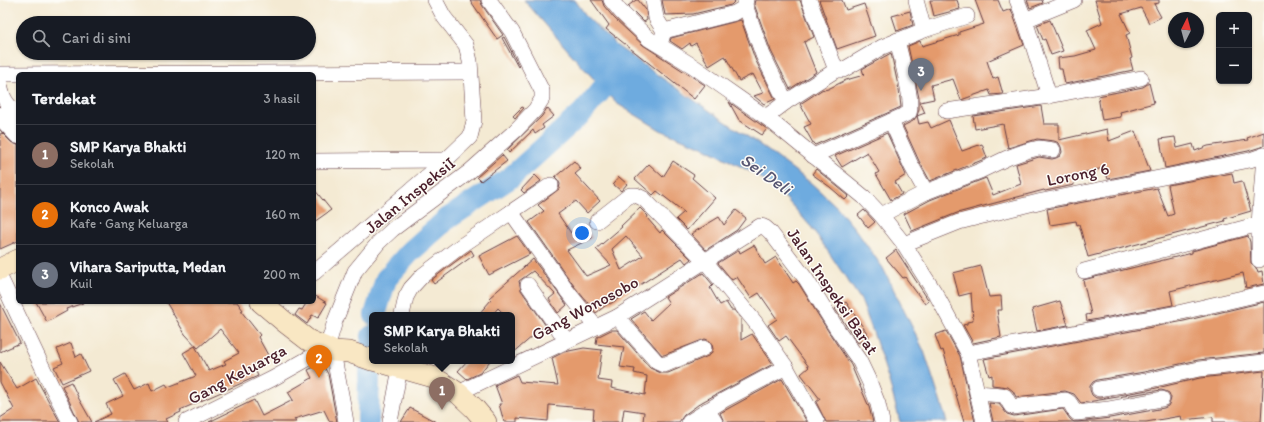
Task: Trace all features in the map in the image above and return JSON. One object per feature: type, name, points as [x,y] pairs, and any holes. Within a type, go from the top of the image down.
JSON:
[{"type":"main road","points":[[0,269],[16,261]]},
{"type":"main road","points":[[263,304],[286,324],[308,340],[369,359]]},
{"type":"main road","points":[[392,364],[433,377],[458,393],[486,422]]},
{"type":"street","points":[[316,271],[446,160],[470,137],[474,121],[466,45],[444,17],[435,0]]},
{"type":"street","name":"Jalan InspeksiI","points":[[336,350],[335,321],[355,271],[379,242],[393,229],[469,172],[515,131],[535,110],[542,99],[542,90],[512,32],[489,0]]},
{"type":"street","points":[[610,0],[638,30],[659,46],[693,66],[766,117],[864,197],[881,215],[904,244],[938,296],[968,352],[984,422]]},
{"type":"street","points":[[653,0],[656,18],[664,31]]},
{"type":"street","points":[[809,0],[836,70]]},
{"type":"street","points":[[916,0],[924,30]]},
{"type":"street","points":[[1017,0],[1025,20],[1049,96]]},
{"type":"street","points":[[1025,20],[1074,0]]},
{"type":"street","points":[[664,31],[735,13],[740,11],[746,3]]},
{"type":"street","points":[[746,3],[763,55],[786,102]]},
{"type":"street","points":[[766,117],[786,102],[836,70],[843,70],[897,40],[967,16]]},
{"type":"street","points":[[659,46],[664,31]]},
{"type":"street","points":[[813,156],[907,114],[910,111],[907,83],[897,40]]},
{"type":"street","points":[[316,73],[470,72]]},
{"type":"street","points":[[0,74],[16,74]]},
{"type":"street","points":[[946,112],[1049,96],[1141,78]]},
{"type":"street","points":[[0,84],[1,92],[8,106],[16,112]]},
{"type":"street","points":[[0,116],[16,133]]},
{"type":"street","points":[[891,121],[911,165],[926,192]]},
{"type":"street","points":[[881,215],[926,192],[980,171],[1007,158],[1039,148],[1053,150]]},
{"type":"street","points":[[1259,260],[1259,224],[1264,155]]},
{"type":"street","name":"Lorong 6","points":[[904,244],[959,222],[1042,201],[1250,160],[1264,155]]},
{"type":"street","points":[[316,161],[446,160]]},
{"type":"street","points":[[403,312],[406,297],[411,288],[423,275],[461,246],[510,212],[552,186]]},
{"type":"street","points":[[597,221],[630,195],[636,195],[644,199],[705,261],[754,322],[786,367],[817,422]]},
{"type":"street","points":[[510,212],[567,291],[596,326]]},
{"type":"street","points":[[1084,271],[1259,224]]},
{"type":"street","name":"Jalan Inspeksi Barat","points":[[705,261],[760,226],[766,227],[806,279],[837,329],[859,360],[878,404],[882,422]]},
{"type":"street","name":"Gang Wonosobo","points":[[458,393],[566,340],[617,317],[705,261]]},
{"type":"street","points":[[0,276],[48,381],[70,422]]},
{"type":"street","points":[[528,285],[566,340]]},
{"type":"street","points":[[968,352],[1182,312],[1264,293]]},
{"type":"street","points":[[617,317],[657,362],[661,364],[664,365],[704,348]]},
{"type":"street","points":[[336,350],[338,383],[346,422]]},
{"type":"street","name":"Gang Keluarga","points":[[186,422],[272,379],[336,350]]},
{"type":"street","points":[[1099,389],[1146,381],[1199,369],[1264,362]]},
{"type":"street","points":[[390,422],[392,364]]},
{"type":"street","points":[[689,422],[711,416],[724,400],[786,367]]},
{"type":"street","points":[[977,393],[1005,396],[1011,406],[1014,407],[1066,400],[1069,401],[1077,413],[1109,416],[1162,400]]},
{"type":"water","name":"Sei Deli","points":[[524,0],[575,0],[587,17],[617,46],[763,147],[811,183],[837,207],[883,268],[924,351],[947,422],[900,422],[889,381],[861,300],[812,228],[781,193],[755,174],[705,148],[662,131],[616,103]]},
{"type":"building","points":[[470,0],[480,0],[503,35],[497,39]]},
{"type":"building","points":[[591,0],[602,0],[604,6],[614,18],[643,45],[705,85],[694,99],[606,29],[609,25]]},
{"type":"building","points":[[638,0],[646,10],[647,20],[644,22],[628,6]]},
{"type":"building","points":[[662,0],[736,0],[731,5],[693,14],[665,15]]},
{"type":"building","points":[[755,0],[800,0],[814,37],[804,42],[816,72],[790,89],[771,51],[754,4]]},
{"type":"building","points":[[819,0],[842,0],[846,10],[864,4],[875,36],[837,49]]},
{"type":"building","points":[[930,0],[957,0],[960,9],[934,16]]},
{"type":"building","points":[[975,0],[998,0],[1003,12],[1011,9],[1024,45],[987,61],[993,79],[998,77],[1003,94],[991,95],[989,90],[961,100],[953,79],[931,85],[934,99],[920,102],[925,113],[917,116],[919,109],[919,98],[908,46],[920,41],[922,46],[959,35],[959,32],[984,24]]},
{"type":"building","points":[[1027,0],[1042,0],[1043,3],[1030,8]]},
{"type":"building","points":[[1095,0],[1159,0],[1159,3],[1154,4],[1161,17],[1149,23],[1141,8],[1121,14],[1130,33],[1126,35],[1132,58],[1130,59],[1133,70],[1065,84],[1062,69],[1059,69],[1058,58],[1075,56],[1096,50],[1087,30],[1102,23]]},
{"type":"building","points":[[910,11],[913,25],[897,31],[892,16]]},
{"type":"building","points":[[741,20],[755,59],[775,99],[764,104],[754,96],[763,93],[753,74],[739,81],[725,56],[709,66],[696,43],[691,46],[690,43],[682,49],[670,41],[671,38]]},
{"type":"building","points":[[1050,20],[1063,51],[1051,55],[1045,39],[1043,40],[1037,25]]},
{"type":"building","points":[[504,37],[519,66],[518,67],[502,38]]},
{"type":"building","points":[[891,53],[901,107],[815,145],[804,127],[811,124],[800,104],[823,89],[828,89],[846,80],[864,75],[862,69]]},
{"type":"building","points":[[1149,83],[1154,103],[1120,112],[1121,117],[1102,120],[1098,96],[1143,87]]},
{"type":"building","points":[[729,102],[767,129],[762,135],[739,120]]},
{"type":"building","points":[[1041,106],[1044,124],[1059,124],[1059,140],[1107,129],[1109,141],[1135,131],[1150,171],[1108,179],[1104,168],[1073,175],[1074,185],[1044,190],[957,213],[912,231],[904,214],[930,200],[986,178],[993,195],[1021,184],[1016,164],[1039,157],[1052,159],[1060,156],[1062,152],[1061,147],[1059,143],[1054,141],[1037,139],[1008,148],[1003,124],[975,129],[973,116]]},
{"type":"building","points":[[522,107],[524,108],[515,118],[513,116]]},
{"type":"building","points":[[547,108],[554,116],[542,125],[544,128],[535,134],[533,130],[509,153],[507,150],[542,116]]},
{"type":"building","points":[[917,116],[919,124],[928,122],[931,128],[949,120],[962,151],[982,144],[987,158],[930,181],[903,126],[913,121]]},
{"type":"building","points":[[1264,132],[1264,146],[1248,151],[1165,168],[1160,139],[1175,137],[1177,148],[1193,144],[1195,151],[1208,146],[1248,140],[1247,138]]},
{"type":"building","points":[[2,133],[11,142],[16,144],[16,242],[0,249],[0,134]]},
{"type":"building","points":[[887,133],[906,175],[895,182],[902,194],[891,200],[876,174],[879,172],[867,152],[842,167],[835,156]]},
{"type":"building","points":[[502,155],[507,161],[481,181],[477,177]]},
{"type":"building","points":[[574,161],[581,169],[575,174],[600,201],[587,213],[576,201],[558,214],[571,233],[586,225],[592,238],[567,250],[586,276],[611,265],[596,249],[622,227],[621,226],[640,208],[648,216],[647,218],[660,233],[662,230],[691,259],[686,263],[682,258],[610,304],[609,303],[596,313],[574,286],[529,222],[544,211],[538,205],[559,189],[560,184],[555,177]],"holes":[[[626,236],[643,256],[621,270],[612,249]]]},
{"type":"building","points":[[673,161],[694,175],[692,178],[715,198],[687,230],[676,219],[684,212],[657,191],[653,195],[635,179],[649,164],[663,177]]},
{"type":"building","points":[[816,169],[849,196],[845,200],[812,174]]},
{"type":"building","points":[[1232,173],[1234,183],[1242,181],[1251,211],[1224,219],[1225,221],[1088,257],[1079,224],[1077,225],[1076,221],[1050,225],[1047,209],[1157,188],[1168,216],[1174,214],[1168,185]]},
{"type":"building","points":[[535,175],[541,181],[524,193],[521,190]]},
{"type":"building","points":[[619,177],[627,184],[621,191],[613,184]]},
{"type":"building","points":[[316,191],[331,210],[316,221]]},
{"type":"building","points":[[736,210],[746,218],[737,230],[706,250],[691,234],[719,217],[724,225]]},
{"type":"building","points":[[864,210],[875,222],[868,228],[858,215]]},
{"type":"building","points":[[517,236],[530,254],[489,275],[479,256]]},
{"type":"building","points":[[1248,236],[1250,242],[1251,264],[1257,269],[1258,272],[1262,271],[1264,284],[1246,288],[1243,273],[1170,291],[1173,305],[1087,321],[1086,315],[1091,314],[1083,280],[1192,253],[1192,251]]},
{"type":"building","points":[[754,245],[765,264],[776,257],[793,283],[796,281],[799,284],[851,365],[869,407],[873,422],[826,422],[816,402],[820,399],[801,374],[809,367],[786,336],[779,341],[768,325],[777,319],[759,293],[751,298],[737,277],[732,280],[718,263],[739,250],[740,253]]},
{"type":"building","points":[[471,250],[474,255],[434,284],[431,280]]},
{"type":"building","points":[[896,250],[929,301],[925,304],[905,277],[903,278],[886,258]]},
{"type":"building","points":[[533,259],[567,305],[558,313],[549,299],[555,294],[533,271],[519,281],[521,290],[546,326],[532,335],[533,336],[515,351],[515,312],[502,312],[498,308],[495,312],[481,312],[491,300],[489,298]]},
{"type":"building","points":[[981,266],[989,297],[1001,296],[1002,310],[997,310],[1001,337],[973,343],[963,325],[967,324],[967,322],[973,321],[971,293],[959,296],[953,273]]},
{"type":"building","points":[[703,273],[713,285],[710,288],[720,305],[726,302],[731,310],[734,310],[741,319],[741,340],[752,334],[773,364],[702,402],[684,415],[679,422],[643,422],[644,412],[624,409],[622,422],[593,422],[594,409],[549,405],[548,421],[517,418],[517,422],[504,422],[499,404],[502,404],[495,385],[517,375],[520,382],[558,385],[552,358],[564,352],[584,348],[602,350],[598,380],[612,382],[611,388],[645,395],[647,376],[634,373],[635,369],[620,367],[624,347],[596,344],[597,337],[611,330],[617,330],[650,368],[661,373],[668,373],[711,354],[713,349],[712,345],[710,341],[705,339],[662,355],[631,319],[644,311],[651,320],[669,303],[665,297]]},
{"type":"building","points":[[316,296],[327,303],[318,318],[312,315],[307,324],[295,315],[299,309],[302,310],[306,304],[316,304]]},
{"type":"building","points":[[1060,301],[1068,325],[1037,331],[1032,309]]},
{"type":"building","points":[[846,302],[869,336],[858,343],[835,309]]},
{"type":"building","points":[[1264,302],[1264,353],[1198,360],[1144,372],[1097,380],[1090,386],[1092,395],[1096,398],[1101,398],[1148,390],[1200,378],[1264,371],[1261,422],[1213,422],[1213,417],[1182,420],[1181,416],[1146,422],[1078,422],[1164,408],[1168,406],[1171,398],[1169,393],[1161,390],[1081,403],[1074,394],[1065,391],[1016,397],[1013,391],[1008,387],[992,385],[992,375],[989,376],[984,359],[1184,321]]},
{"type":"building","points":[[0,303],[20,343],[0,352]]},
{"type":"building","points":[[37,304],[80,304],[66,309],[67,311],[47,322]]},
{"type":"building","points":[[167,304],[238,304],[243,310],[241,311],[260,335],[258,337],[269,357],[253,365],[258,376],[180,410],[181,412],[166,419],[168,422],[94,422],[111,414],[106,404],[123,396],[114,380],[125,374],[134,390],[149,383],[152,391],[166,384],[168,387],[196,376],[183,353],[195,346],[209,371],[226,364],[224,361],[239,353],[220,329],[198,348],[185,334]]},
{"type":"building","points":[[946,331],[960,356],[975,422],[964,422],[943,350],[941,351],[935,335]]},
{"type":"building","points":[[71,343],[76,357],[81,354],[89,371],[62,383],[54,367],[63,363],[57,349]]},
{"type":"building","points":[[0,362],[17,389],[36,378],[60,422],[0,422],[0,418],[14,409],[0,382]]},
{"type":"building","points":[[322,363],[328,374],[337,422],[330,422],[324,410],[294,419],[296,422],[209,422],[254,400],[262,416],[293,400],[288,392],[312,378],[308,370]]},
{"type":"building","points":[[464,364],[488,364],[480,373],[467,379],[458,371]]},
{"type":"building","points":[[782,379],[807,422],[724,422],[720,413]]},
{"type":"building","points":[[71,382],[92,422],[79,422],[62,386]]},
{"type":"building","points":[[989,403],[999,404],[1007,414],[1014,416],[1063,409],[1074,422],[993,422]]},
{"type":"building","points":[[410,408],[436,422],[401,422]]},
{"type":"waterway","points":[[376,312],[386,279],[410,252],[447,219],[510,178],[582,113],[614,75]]},
{"type":"waterway","points":[[368,422],[370,364]]},
{"type":"place","name":"Vihara Sariputta, Medan","points":[[921,91]]},
{"type":"place","name":"Konco Awak","points":[[319,378]]},
{"type":"place","name":"SMP Karya Bhakti","points":[[442,410]]}]
